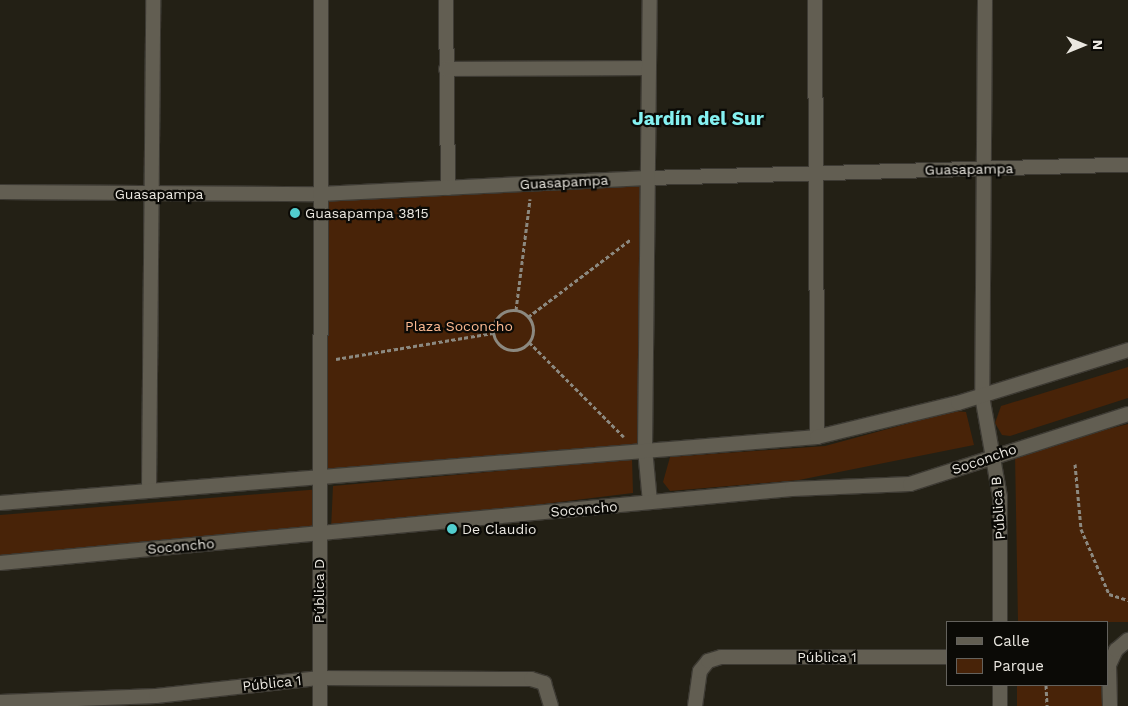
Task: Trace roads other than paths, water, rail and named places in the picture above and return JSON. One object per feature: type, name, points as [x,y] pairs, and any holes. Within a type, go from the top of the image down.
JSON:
[{"type":"street","points":[[149,491],[154,0]]},
{"type":"street","name":"Pública D","points":[[320,0],[320,706]]},
{"type":"street","points":[[446,0],[448,188]]},
{"type":"street","points":[[650,0],[648,178],[641,449],[650,502]]},
{"type":"street","points":[[815,0],[817,437]]},
{"type":"street","name":"Pública B","points":[[985,0],[982,396],[1000,496],[1000,621]]},
{"type":"street","points":[[446,68],[649,68]]},
{"type":"street","name":"Guasapampa","points":[[0,192],[320,194],[648,178],[1128,165]]},
{"type":"street","points":[[0,503],[641,449],[817,437],[982,396],[1128,350]]},
{"type":"street","name":"Soconcho","points":[[0,563],[650,502],[910,484],[993,454],[1128,414]]},
{"type":"street","points":[[1110,706],[1110,665],[1116,650],[1128,640]]},
{"type":"street","name":"Pública 1","points":[[695,706],[700,671],[708,661],[721,657],[946,657]]},
{"type":"street","name":"Pública 1","points":[[0,702],[156,701],[320,678],[531,679],[544,683],[551,706]]},
{"type":"street","points":[[1000,686],[1000,706]]},
{"type":"place","name":"Guasapampa 3815","points":[[295,213]]},
{"type":"place","name":"De Claudio","points":[[452,529]]},
{"type":"district","name":"Jardín del Sur","points":[[698,119]]},
{"type":"park label","name":"Plaza Soconcho","points":[[459,326]]}]
